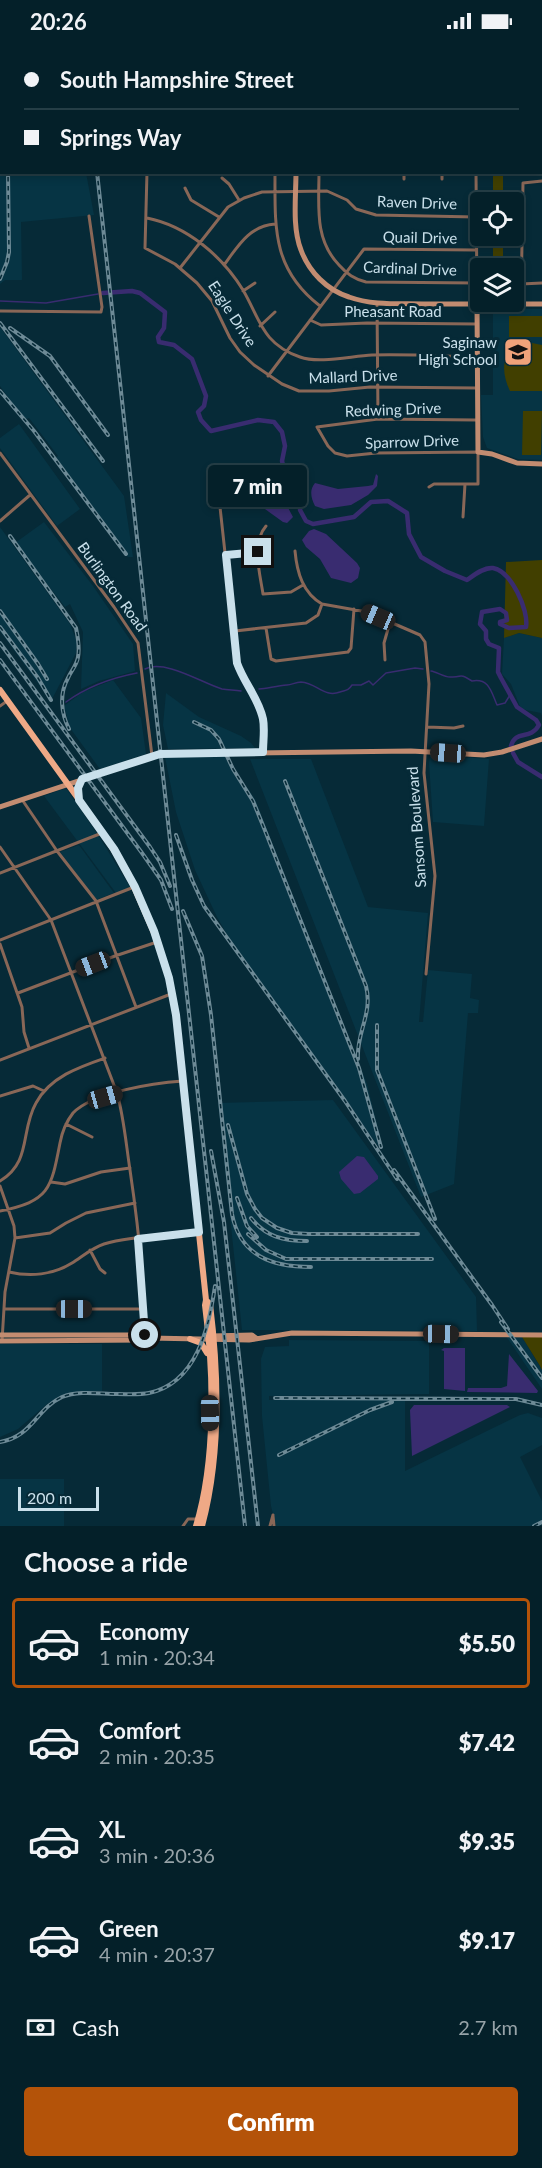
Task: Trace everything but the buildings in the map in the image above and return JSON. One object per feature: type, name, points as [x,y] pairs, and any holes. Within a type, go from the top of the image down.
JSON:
[{"type":"main road","points":[[0,690],[103,832],[135,887],[158,942],[172,994],[205,1305],[211,1337],[215,1456],[210,1492],[200,1523]]},
{"type":"main road","points":[[79,800],[78,788],[82,779]]},
{"type":"main road","points":[[200,1523],[210,1448],[208,1357],[211,1337]]},
{"type":"main road","points":[[190,1339],[201,1343],[208,1357]]},
{"type":"street","points":[[147,174],[147,218],[172,226],[199,243],[224,265],[243,291],[260,326],[267,335],[287,351],[312,360],[378,355],[477,357]]},
{"type":"street","points":[[275,174],[275,224],[280,252],[288,272],[304,293],[320,306]]},
{"type":"street","points":[[296,174],[297,233],[302,251],[314,273],[333,290],[349,297],[377,303],[470,304]]},
{"type":"street","points":[[268,376],[345,273],[328,254],[321,238],[319,174]]},
{"type":"street","points":[[404,174],[404,179]]},
{"type":"street","points":[[442,174],[442,179]]},
{"type":"street","points":[[476,174],[476,192]]},
{"type":"street","points":[[222,178],[229,184],[239,200]]},
{"type":"street","points":[[522,258],[523,183],[542,181]]},
{"type":"street","points":[[185,188],[191,200],[219,218]]},
{"type":"street","name":"Raven Drive","points":[[180,268],[228,207],[254,194],[275,191],[319,191],[333,193],[356,208],[376,215],[470,217]]},
{"type":"street","points":[[0,310],[102,311],[89,216]]},
{"type":"street","name":"Eagle Drive","points":[[147,218],[145,248],[180,268],[207,294],[240,352],[268,376]]},
{"type":"street","points":[[224,265],[250,233],[260,227],[275,224]]},
{"type":"street","points":[[476,246],[476,258]]},
{"type":"street","name":"Quail Drive","points":[[345,273],[364,249],[476,250]]},
{"type":"street","name":"Cardinal Drive","points":[[345,273],[366,282],[470,283]]},
{"type":"street","points":[[243,291],[255,283]]},
{"type":"street","points":[[524,284],[542,283]]},
{"type":"street","points":[[377,303],[378,419]]},
{"type":"street","points":[[524,304],[542,304]]},
{"type":"street","points":[[260,326],[275,312]]},
{"type":"street","points":[[429,487],[434,484],[478,484],[477,312]]},
{"type":"street","name":"Pheasant Road","points":[[310,320],[321,325],[477,324]]},
{"type":"street","name":"Mallard Drive","points":[[268,376],[299,391],[378,387],[477,388]]},
{"type":"street","name":"Redwing Drive","points":[[347,456],[335,453],[317,427],[378,419],[478,420]]},
{"type":"street","points":[[478,452],[492,454],[517,463],[542,464]]},
{"type":"street","name":"Sparrow Drive","points":[[347,456],[376,453],[478,452]]},
{"type":"street","name":"Burlington Road","points":[[0,453],[138,643],[152,756]]},
{"type":"street","points":[[463,516],[465,484]]},
{"type":"street","points":[[0,522],[30,495]]},
{"type":"street","points":[[223,500],[220,507],[237,663],[242,676],[254,694],[263,719],[263,752]]},
{"type":"street","points":[[266,526],[259,538],[258,552],[263,594],[291,592],[303,585]]},
{"type":"street","points":[[295,551],[303,585],[310,596],[322,604],[366,612],[390,622],[384,643],[385,660]]},
{"type":"street","points":[[226,555],[258,552]]},
{"type":"street","points":[[235,631],[306,623],[318,615],[322,604]]},
{"type":"street","points":[[266,628],[271,659],[276,661],[348,652],[351,648],[354,609]]},
{"type":"street","name":"Sansom Boulevard","points":[[390,622],[420,635],[425,642],[429,684],[425,783],[435,876],[426,974]]},
{"type":"street","points":[[0,706],[8,701]]},
{"type":"street","points":[[427,727],[463,726]]},
{"type":"street","points":[[0,807],[166,753],[426,751],[488,755],[542,739]]},
{"type":"street","points":[[21,800],[96,901],[135,1007]]},
{"type":"street","points":[[0,873],[103,832]]},
{"type":"street","points":[[0,848],[51,920],[117,1093],[123,1114],[135,1203],[147,1336],[145,1340],[1,1338],[4,1292],[15,1238],[9,1209],[0,1186]]},
{"type":"street","points":[[30,1049],[24,1032],[22,1007],[0,942],[135,887]]},
{"type":"street","points":[[18,993],[158,942]]},
{"type":"street","points":[[0,1060],[172,994]]},
{"type":"street","points":[[0,1181],[14,1171],[20,1162],[33,1109],[44,1091],[67,1073],[105,1058]]},
{"type":"street","points":[[0,1211],[28,1205],[36,1200],[51,1182],[66,1124],[84,1104],[145,1085],[183,1081]]},
{"type":"street","points":[[0,1096],[33,1086],[44,1091]]},
{"type":"street","points":[[66,1124],[92,1137]]},
{"type":"street","points":[[51,1182],[65,1184],[101,1172],[130,1168]]},
{"type":"street","points":[[15,1238],[50,1233],[86,1213],[135,1203]]},
{"type":"street","points":[[9,1272],[28,1275],[53,1271],[74,1262],[90,1250],[115,1241],[199,1232]]},
{"type":"street","points":[[90,1250],[100,1269],[105,1273]]},
{"type":"street","points":[[4,1309],[145,1309]]},
{"type":"street","points":[[175,1338],[211,1337],[249,1340],[292,1333],[542,1335]]},
{"type":"street","points":[[147,1336],[190,1339],[211,1337]]},
{"type":"street","points":[[183,1526],[188,1519],[200,1523]]},
{"type":"shaded area","points":[[0,174],[86,174],[94,215],[21,222],[22,280],[5,280],[0,284]]},
{"type":"shaded area","points":[[493,174],[503,174],[503,192],[493,192]]},
{"type":"shaded area","points":[[493,246],[503,246],[503,258],[493,258]]},
{"type":"shaded area","name":"Saginaw High School","points":[[524,309],[542,309],[542,460],[518,459],[487,448],[483,437],[481,395],[493,395],[493,312],[524,312]]},
{"type":"shaded area","points":[[509,316],[542,316],[542,337],[509,337]]},
{"type":"shaded area","points":[[0,327],[124,496],[133,557],[128,557],[53,459],[58,456],[29,418],[26,419],[20,414],[0,386]]},
{"type":"shaded area","points":[[532,343],[542,345],[542,391],[510,391],[504,366],[506,359],[514,348]]},
{"type":"shaded area","points":[[523,411],[542,411],[541,455],[522,455]]},
{"type":"shaded area","points":[[19,424],[80,509],[57,526],[0,448],[0,438]]},
{"type":"shaded area","points":[[242,464],[251,466],[266,476],[275,494],[286,504],[293,517],[287,523],[258,504],[246,489],[233,484],[230,480],[232,472]]},
{"type":"shaded area","points":[[376,474],[378,476],[377,486],[368,495],[351,505],[324,509],[315,506],[312,500],[312,488],[315,483],[338,489],[368,486],[373,485]]},
{"type":"shaded area","points":[[44,522],[93,586],[133,644],[135,671],[99,681],[81,689],[83,632],[70,604],[65,607],[15,543]]},
{"type":"shaded area","points":[[0,527],[70,624],[77,642],[76,653],[51,701],[0,631]]},
{"type":"shaded area","points":[[314,529],[326,534],[357,563],[360,568],[358,578],[351,583],[331,578],[320,559],[306,547],[302,540],[309,531]]},
{"type":"shaded area","points":[[542,560],[542,638],[519,633],[504,638],[506,562]]},
{"type":"shaded area","points":[[519,633],[542,638],[542,716],[541,713],[521,709],[511,684],[502,674],[504,638]]},
{"type":"shaded area","points":[[113,680],[141,718],[146,754],[100,769],[70,728],[64,706],[83,692]]},
{"type":"shaded area","points":[[166,693],[199,717],[241,736],[255,748],[168,749],[163,725]]},
{"type":"shaded area","points":[[430,755],[489,759],[484,826],[433,822]]},
{"type":"shaded area","points":[[225,756],[255,799],[367,1084],[382,1145],[379,1147],[236,950],[217,917],[195,870],[176,812],[165,757]]},
{"type":"shaded area","points":[[250,759],[311,759],[368,907],[428,913],[419,1022],[423,1022],[428,970],[472,974],[470,998],[479,1000],[478,1013],[468,1013],[454,1184],[421,1197]]},
{"type":"shaded area","points":[[66,788],[130,887],[116,893],[44,796]]},
{"type":"shaded area","points":[[79,845],[114,893],[96,900],[60,852]]},
{"type":"shaded area","points":[[333,1100],[476,1297],[477,1331],[242,1330],[218,1103]]},
{"type":"shaded area","points":[[357,1156],[364,1157],[378,1179],[360,1193],[354,1194],[341,1179],[339,1172]]},
{"type":"shaded area","points":[[506,1336],[522,1337],[542,1370],[542,1389]]},
{"type":"shaded area","points":[[522,1337],[542,1337],[542,1370],[540,1366]]},
{"type":"shaded area","points":[[289,1340],[429,1341],[429,1394],[269,1396],[269,1400],[405,1400],[405,1471],[520,1415],[528,1413],[542,1418],[542,1445],[520,1457],[542,1501],[542,1521],[531,1526],[276,1526],[271,1506],[262,1416],[261,1359],[265,1347],[289,1346]]},
{"type":"shaded area","points":[[0,1344],[102,1344],[102,1391],[80,1391],[65,1395],[47,1404],[18,1429],[0,1437]]},
{"type":"shaded area","points":[[465,1348],[465,1391],[444,1389],[444,1351],[441,1350]]},
{"type":"shaded area","points":[[509,1354],[538,1391],[537,1393],[467,1392],[468,1388],[507,1386]]},
{"type":"shaded area","points":[[414,1405],[507,1405],[510,1407],[412,1456],[410,1410]]},
{"type":"shaded area","points":[[0,1479],[64,1479],[64,1526],[0,1526]]},
{"type":"waterway","points":[[103,293],[132,291],[140,293],[165,312],[164,328],[158,337],[159,342],[174,345],[192,359],[206,396],[204,406],[198,412],[201,420],[211,431],[258,420],[274,422],[282,432],[285,446],[282,461],[286,477],[301,489],[300,510],[306,521],[313,524],[354,517],[371,502],[388,501],[407,513],[409,534],[421,557],[467,580],[490,568],[506,576],[522,602],[526,627],[509,628],[500,624],[507,620],[506,613],[500,609],[482,612],[480,624],[486,631],[489,644],[499,648],[498,672],[517,707],[536,720],[539,725],[532,733],[516,738],[511,746]]},
{"type":"waterway","points":[[0,301],[46,303],[98,294]]},
{"type":"waterway","points":[[145,669],[153,667],[173,669],[222,689],[241,691]]},
{"type":"waterway","points":[[259,689],[301,682],[325,692],[334,693],[369,681],[373,685],[386,673],[415,668],[423,669]]},
{"type":"waterway","points":[[431,671],[448,677],[462,676],[486,684],[497,705],[505,703],[510,695]]},
{"type":"waterway","points":[[66,702],[100,683],[137,673]]},
{"type":"waterway","points":[[513,753],[518,762],[542,777]]},
{"type":"railway","points":[[0,279],[9,252],[8,174]]},
{"type":"railway","points":[[97,174],[245,1526]]},
{"type":"railway","points":[[0,323],[103,461]]},
{"type":"railway","points":[[10,328],[50,356],[108,435]]},
{"type":"railway","points":[[0,391],[34,431],[126,554]]},
{"type":"railway","points":[[10,536],[76,628],[78,657],[65,684],[62,697],[64,717],[69,729]]},
{"type":"railway","points":[[0,611],[47,679]]},
{"type":"railway","points":[[0,627],[38,678],[51,700]]},
{"type":"railway","points":[[0,643],[150,847],[160,862],[170,886]]},
{"type":"railway","points":[[0,660],[161,880],[172,909]]},
{"type":"railway","points":[[194,722],[211,730],[219,739],[233,769],[253,801],[359,1068],[381,1147]]},
{"type":"railway","points":[[285,781],[366,986],[367,1006],[359,1041],[358,1059]]},
{"type":"railway","points":[[176,835],[204,906],[345,1101],[397,1179]]},
{"type":"railway","points":[[183,911],[202,956],[211,1015],[232,1214],[236,1228],[242,1240],[260,1256],[283,1265],[311,1267]]},
{"type":"railway","points":[[377,1025],[377,1070],[435,1219]]},
{"type":"railway","points":[[228,1125],[247,1194],[262,1218],[277,1228],[292,1233],[309,1234],[418,1234]]},
{"type":"railway","points":[[211,1151],[224,1222],[258,1526]]},
{"type":"railway","points":[[394,1170],[508,1329]]},
{"type":"railway","points":[[237,1198],[247,1226],[257,1237]]},
{"type":"railway","points":[[251,1218],[263,1230],[276,1237],[307,1241]]},
{"type":"railway","points":[[248,1234],[266,1250],[286,1259],[432,1259]]},
{"type":"railway","points":[[0,1442],[20,1435],[46,1408],[62,1397],[82,1393],[149,1393],[179,1378],[198,1351],[209,1319],[215,1286]]},
{"type":"railway","points":[[501,1322],[542,1378]]},
{"type":"railway","points":[[275,1398],[516,1399],[542,1405]]},
{"type":"railway","points":[[279,1455],[370,1410],[392,1402]]},
{"type":"railway","points":[[534,1526],[542,1522]]},
{"type":"place","name":"Saginaw High School","points":[[518,352]]},
{"type":"route","points":[[145,1335],[145,1309],[138,1239],[199,1232],[176,1015],[167,970],[147,912],[119,857],[79,800],[78,788],[82,779],[157,754],[263,752],[263,719],[254,694],[242,676],[237,663],[226,555],[258,552]]}]
